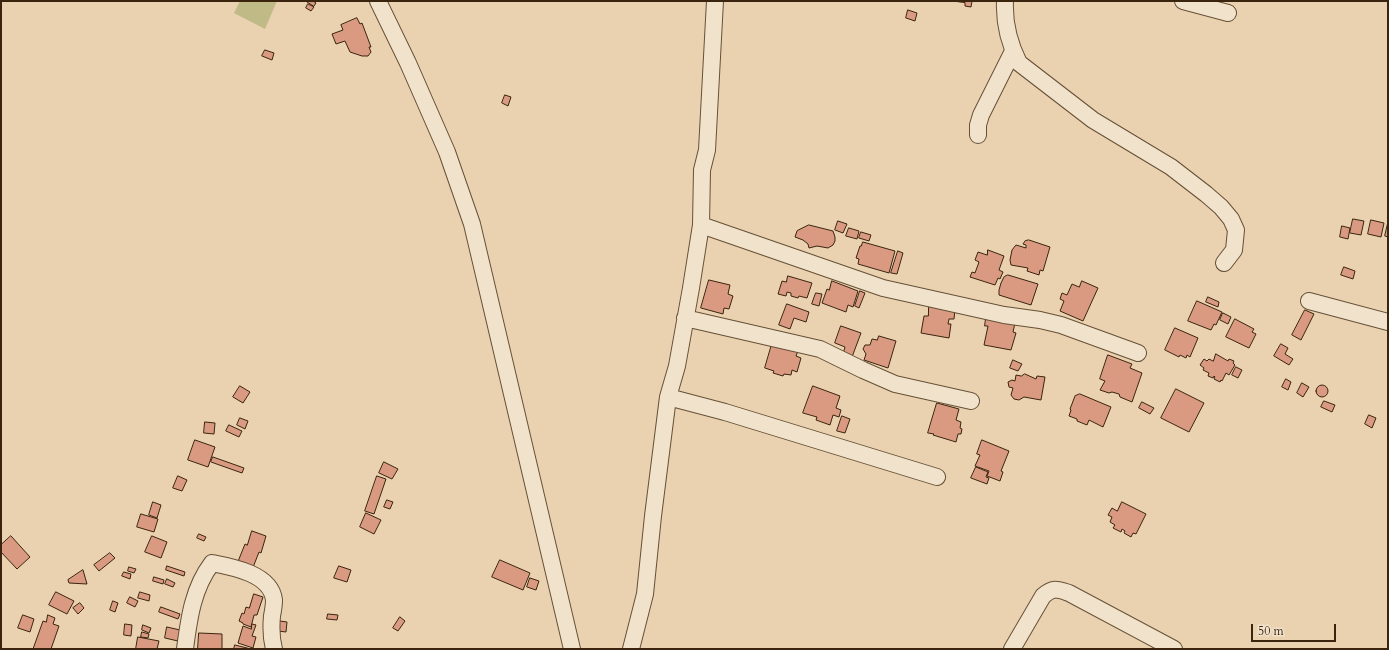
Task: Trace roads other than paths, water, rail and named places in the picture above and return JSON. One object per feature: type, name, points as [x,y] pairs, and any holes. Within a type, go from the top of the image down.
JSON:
[{"type":"street","points":[[378,1],[408,63],[447,152],[472,224],[572,649]]},
{"type":"street","points":[[631,649],[646,594],[653,516],[668,397],[676,366],[701,225],[702,177],[707,150],[715,1]]},
{"type":"street","points":[[1004,1],[1007,29],[1013,51],[1019,63],[1093,120],[1171,167],[1221,207],[1231,219],[1236,230],[1234,250],[1224,263]]},
{"type":"street","points":[[1183,1],[1228,13]]},
{"type":"street","points":[[978,135],[978,125],[984,108],[1013,51]]},
{"type":"street","points":[[701,225],[883,288],[1004,315],[1040,320],[1061,325],[1138,353]]},
{"type":"street","points":[[1310,301],[1388,322]]},
{"type":"street","points":[[685,318],[820,349],[895,384],[971,400]]},
{"type":"street","points":[[668,397],[725,412],[937,477]]},
{"type":"street","points":[[185,649],[196,590],[204,574],[212,563],[230,566],[250,573],[262,579],[270,590],[274,600],[271,638],[274,649]]},
{"type":"street","points":[[1012,649],[1043,596],[1050,590],[1059,589],[1069,592],[1174,649]]}]
